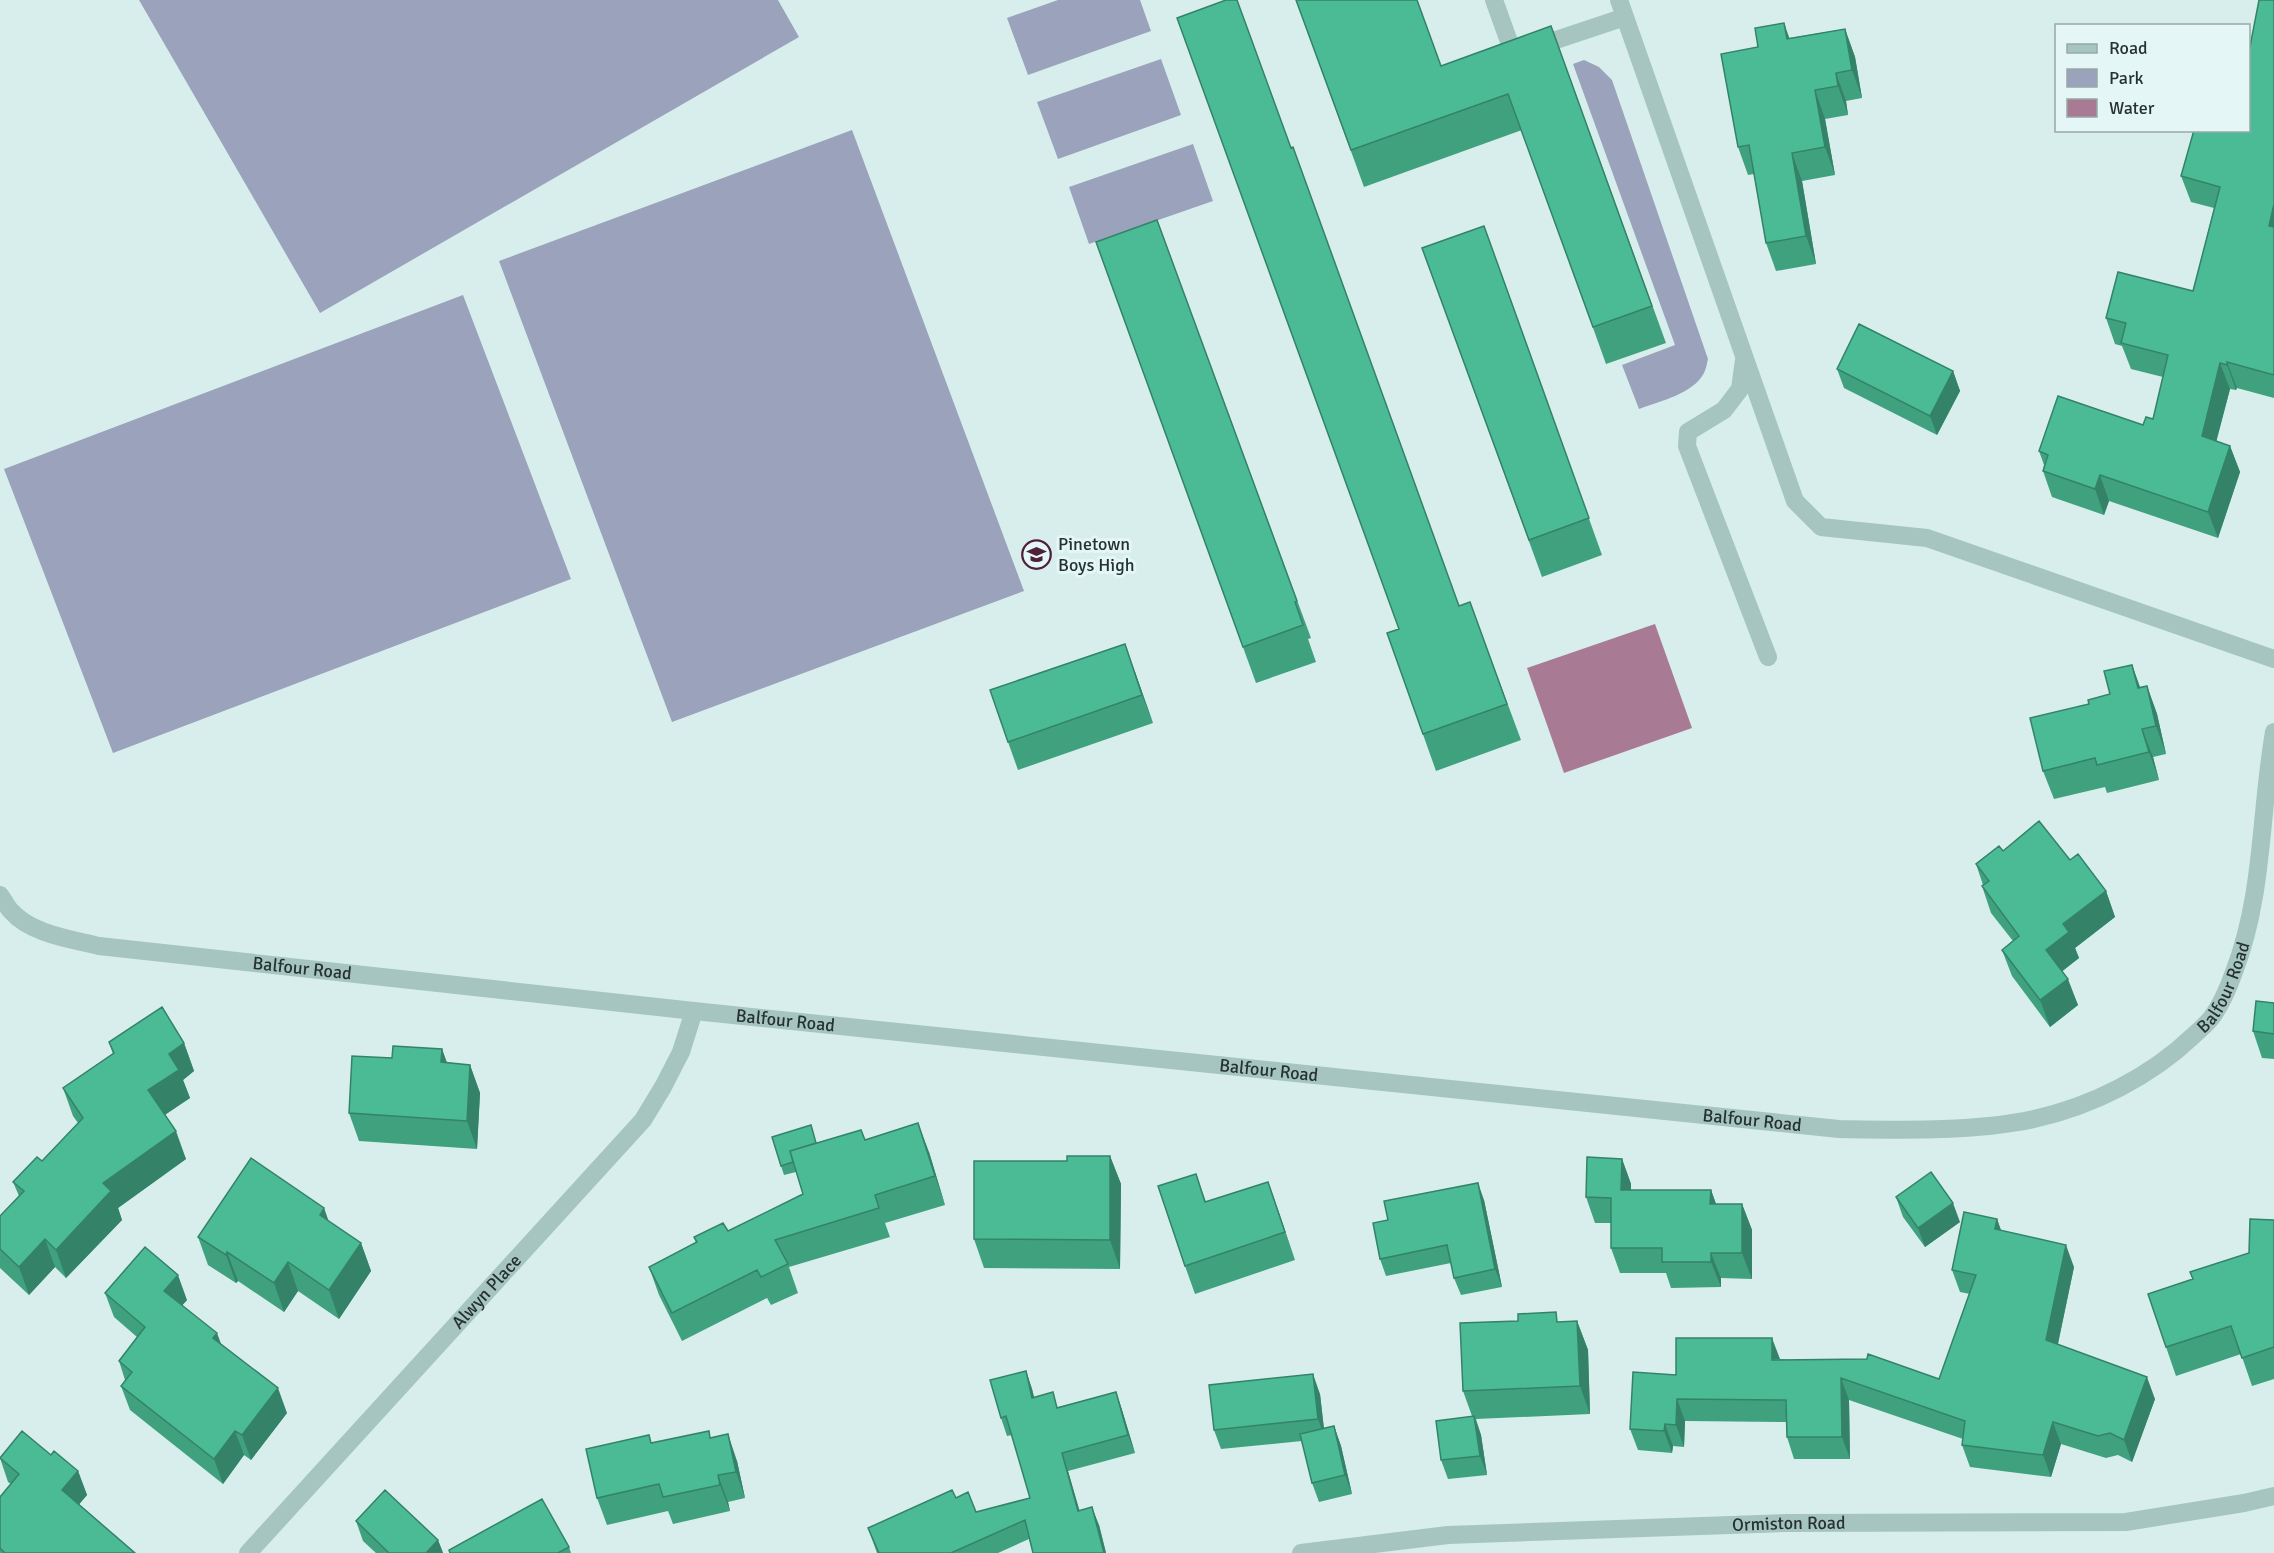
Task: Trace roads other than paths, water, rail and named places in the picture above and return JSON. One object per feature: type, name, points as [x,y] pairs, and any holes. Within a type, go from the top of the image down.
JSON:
[{"type":"street","points":[[1494,0],[1512,50],[1523,51],[1622,9],[1795,501],[1821,527],[1927,538],[2274,659]]},
{"type":"street","points":[[1745,358],[1740,388],[1724,410],[1688,432],[1687,446],[1768,657]]},
{"type":"street","name":"Balfour Road","points":[[6,917],[52,934],[99,946],[693,1011],[1839,1129],[1915,1130],[2033,1119],[2080,1105],[2118,1088],[2157,1066],[2212,1017],[2234,972],[2248,923],[2262,843],[2266,774],[2274,732]]},
{"type":"street","points":[[0,895],[6,917]]},
{"type":"street","name":"Alwyn Place","points":[[248,1553],[643,1120],[681,1052],[693,1011]]},
{"type":"street","name":"Ormiston Road","points":[[1301,1553],[1448,1535],[1483,1533],[1788,1523],[2126,1522],[2274,1496]]},
{"type":"water","points":[[1655,624],[1692,728],[1564,773],[1527,668]]},
{"type":"place","name":"Pinetown Boys High","points":[[1037,554]]}]
